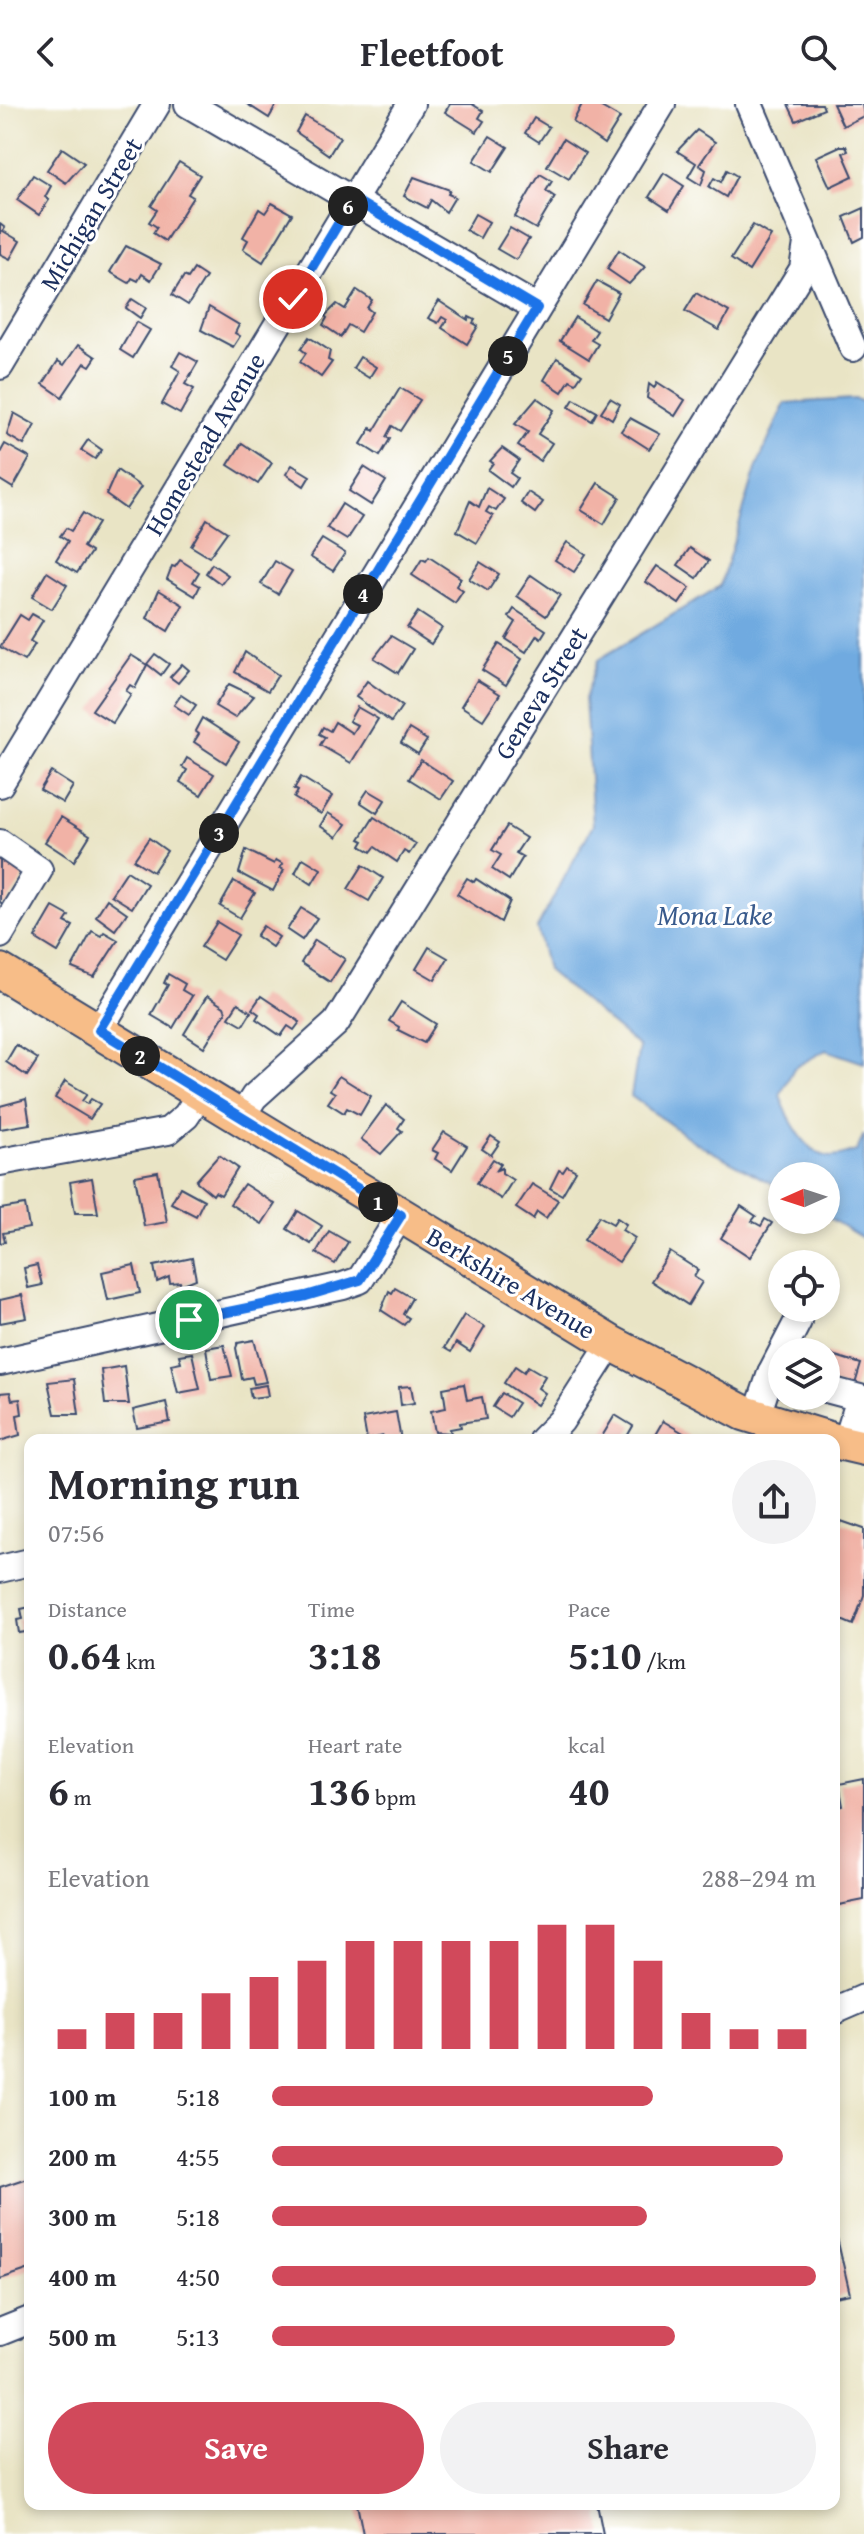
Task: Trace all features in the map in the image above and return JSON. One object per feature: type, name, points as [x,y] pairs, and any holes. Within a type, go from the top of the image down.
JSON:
[{"type":"main road","name":"Berkshire Avenue","points":[[0,971],[611,1343],[700,1392],[756,1418],[812,1434]]},
{"type":"street","name":"Michigan Street","points":[[0,366],[157,104]]},
{"type":"street","points":[[188,104],[537,308]]},
{"type":"street","name":"Homestead Avenue","points":[[0,784],[411,104]]},
{"type":"street","points":[[99,1030],[662,104]]},
{"type":"street","points":[[749,104],[853,348]]},
{"type":"street","name":"Geneva Street","points":[[240,1119],[254,1097],[336,1023],[803,269],[807,243]]},
{"type":"street","points":[[0,843],[39,870],[0,935]]},
{"type":"street","points":[[0,1162],[168,1131],[186,1116],[200,1095]]},
{"type":"street","points":[[0,1362],[360,1280],[401,1215]]},
{"type":"street","points":[[548,1434],[561,1421],[611,1343]]},
{"type":"street","points":[[756,1418],[768,1392]]},
{"type":"street","points":[[840,1393],[860,1398],[844,1443]]},
{"type":"street","points":[[0,1569],[24,1563]]},
{"type":"street","points":[[840,2008],[864,1998]]},
{"type":"street","points":[[0,2332],[24,2322]]},
{"type":"water","name":"Mona Lake","points":[[855,399],[864,402],[864,1063],[826,1050],[794,1068],[780,1095],[798,1133],[822,1155],[834,1157],[857,1151],[864,1134],[864,1239],[840,1224],[840,1162],[768,1162],[768,1182],[696,1143],[631,1096],[639,1047],[547,970],[537,928],[593,825],[585,699],[598,660],[720,586],[757,466],[785,403]]},
{"type":"building","points":[[247,104],[277,104],[269,118]]},
{"type":"building","points":[[450,104],[472,104],[483,111],[479,118],[484,121],[477,132],[445,112]]},
{"type":"building","points":[[582,104],[596,104],[620,118],[604,144],[573,122]]},
{"type":"building","points":[[788,104],[822,104],[824,109],[796,121]]},
{"type":"building","points":[[833,104],[862,104],[864,116],[843,126]]},
{"type":"building","points":[[305,116],[340,137],[329,155],[296,132]]},
{"type":"building","points":[[534,118],[549,127],[539,142],[525,133]]},
{"type":"building","points":[[697,130],[715,142],[699,165],[706,170],[701,185],[688,177],[696,163],[677,151]]},
{"type":"building","points":[[490,136],[508,147],[492,172],[474,161]]},
{"type":"building","points":[[563,139],[585,153],[569,179],[547,166]]},
{"type":"building","points":[[846,146],[848,151],[843,153],[853,176],[830,187],[816,157]]},
{"type":"building","points":[[62,148],[84,163],[66,183],[47,170]]},
{"type":"building","points":[[179,162],[200,175],[188,194],[193,197],[165,241],[153,233],[157,227],[149,222],[157,210],[151,206]]},
{"type":"building","points":[[727,170],[737,176],[726,197],[709,187],[714,178],[721,182]]},
{"type":"building","points":[[664,173],[684,186],[669,210],[649,197]]},
{"type":"building","points":[[540,174],[552,181],[546,191],[555,197],[536,229],[515,217]]},
{"type":"building","points":[[33,175],[51,186],[45,197],[49,200],[39,215],[17,200]]},
{"type":"building","points":[[414,177],[450,190],[448,194],[455,197],[446,212],[431,200],[427,208],[404,196]]},
{"type":"building","points":[[272,203],[292,214],[263,262],[243,249],[248,240],[243,237],[259,209],[265,213]]},
{"type":"building","points":[[864,208],[864,237],[854,242],[844,217]]},
{"type":"building","points":[[475,214],[489,222],[480,238],[466,230]]},
{"type":"building","points":[[0,224],[5,228],[3,231],[20,241],[10,259],[0,254]]},
{"type":"building","points":[[753,225],[771,236],[749,271],[731,259]]},
{"type":"building","points":[[510,228],[529,239],[516,260],[497,249]]},
{"type":"building","points":[[126,246],[161,264],[151,280],[142,274],[138,281],[132,278],[129,283],[110,272]]},
{"type":"building","points":[[619,250],[645,267],[629,284],[607,269]]},
{"type":"building","points":[[194,269],[206,277],[188,305],[172,295],[184,276],[188,278]]},
{"type":"building","points":[[597,281],[619,293],[605,318],[583,305]]},
{"type":"building","points":[[357,290],[372,300],[367,308],[372,312],[360,332],[348,325],[341,337],[323,325],[325,316],[337,304],[345,309]]},
{"type":"building","points":[[696,293],[729,312],[719,330],[685,311]]},
{"type":"building","points":[[132,299],[146,308],[140,318],[126,308]]},
{"type":"building","points":[[439,301],[468,320],[469,317],[475,320],[473,323],[478,326],[467,344],[442,328],[447,320],[442,317],[438,323],[428,318]]},
{"type":"building","points":[[209,307],[239,325],[235,333],[240,336],[233,347],[201,330]]},
{"type":"building","points":[[575,317],[597,331],[591,340],[598,344],[589,359],[560,341]]},
{"type":"building","points":[[136,322],[150,330],[133,358],[120,350]]},
{"type":"building","points":[[309,337],[330,351],[328,360],[332,362],[321,377],[300,362],[306,353],[301,349]]},
{"type":"building","points":[[78,345],[96,357],[90,366],[85,363],[62,397],[43,384],[58,361],[64,365]]},
{"type":"building","points":[[180,352],[198,362],[185,384],[194,389],[180,414],[162,404],[180,371],[172,366]]},
{"type":"building","points":[[360,357],[376,367],[369,378],[353,368]]},
{"type":"building","points":[[557,358],[582,374],[576,383],[570,380],[562,392],[544,380]]},
{"type":"building","points":[[657,382],[685,400],[675,416],[647,398],[649,384],[654,388]]},
{"type":"building","points":[[400,388],[420,400],[400,431],[392,426],[386,437],[390,439],[380,456],[361,444],[371,428],[374,431]]},
{"type":"building","points":[[537,398],[554,410],[538,434],[552,443],[540,461],[518,446],[528,432],[515,424]]},
{"type":"building","points":[[610,398],[620,404],[612,419],[601,412]]},
{"type":"building","points":[[574,399],[597,412],[592,421],[569,407]]},
{"type":"building","points":[[14,413],[35,425],[24,445],[7,435]]},
{"type":"building","points":[[630,418],[660,434],[649,449],[621,431]]},
{"type":"building","points":[[88,440],[102,450],[95,459],[81,450]]},
{"type":"building","points":[[242,443],[272,463],[258,484],[228,465]]},
{"type":"building","points":[[5,444],[30,458],[13,488],[0,480],[0,453]]},
{"type":"building","points":[[502,448],[519,460],[510,473],[517,478],[511,487],[488,470],[493,463],[490,461]]},
{"type":"building","points":[[292,465],[310,476],[304,486],[286,474]]},
{"type":"building","points":[[364,467],[386,481],[371,505],[349,491]]},
{"type":"building","points":[[117,470],[141,487],[126,509],[106,495]]},
{"type":"building","points":[[598,483],[620,497],[604,524],[581,510]]},
{"type":"building","points":[[487,488],[504,499],[496,511],[489,507],[486,512],[493,516],[477,543],[457,531],[470,501],[479,507]]},
{"type":"building","points":[[528,492],[543,502],[535,513],[521,503]]},
{"type":"building","points":[[342,504],[362,517],[347,540],[327,528]]},
{"type":"building","points":[[83,513],[98,523],[83,547],[91,552],[77,573],[56,560],[68,541],[60,536],[66,528],[71,531]]},
{"type":"building","points":[[207,519],[227,532],[209,557],[191,546]]},
{"type":"building","points":[[322,539],[345,553],[333,571],[310,557]]},
{"type":"building","points":[[567,542],[586,554],[574,572],[555,560]]},
{"type":"building","points":[[690,548],[709,561],[697,578],[678,565]]},
{"type":"building","points":[[429,557],[461,578],[456,586],[463,591],[455,603],[412,575],[422,559],[426,561]]},
{"type":"building","points":[[180,560],[199,572],[193,582],[200,586],[195,596],[167,579],[172,566],[175,567]]},
{"type":"building","points":[[275,561],[292,571],[278,594],[261,584]]},
{"type":"building","points":[[480,562],[499,574],[488,591],[469,579]]},
{"type":"building","points":[[212,564],[228,575],[221,584],[206,573]]},
{"type":"building","points":[[657,566],[690,588],[679,604],[646,582]]},
{"type":"building","points":[[47,572],[67,585],[52,609],[32,597]]},
{"type":"building","points":[[531,575],[560,595],[546,616],[517,596]]},
{"type":"building","points":[[159,590],[183,605],[168,631],[147,618]]},
{"type":"building","points":[[514,609],[546,630],[541,638],[537,635],[526,652],[506,639],[516,622],[509,617]]},
{"type":"building","points":[[418,612],[442,628],[431,644],[407,628]]},
{"type":"building","points":[[32,614],[43,620],[30,641],[35,644],[24,661],[0,647],[20,615],[28,620]]},
{"type":"building","points":[[391,636],[413,649],[398,673],[374,658]]},
{"type":"building","points":[[499,644],[522,659],[506,685],[482,670]]},
{"type":"building","points":[[245,652],[278,675],[268,691],[235,672]]},
{"type":"building","points":[[155,654],[169,664],[161,675],[147,664]]},
{"type":"building","points":[[131,655],[147,665],[135,688],[130,685],[126,691],[131,694],[113,723],[92,710]]},
{"type":"building","points":[[182,664],[189,670],[178,683],[170,677]]},
{"type":"building","points":[[477,680],[500,694],[483,720],[461,706]]},
{"type":"building","points":[[367,681],[402,706],[391,722],[356,697]]},
{"type":"building","points":[[229,684],[254,696],[235,718],[215,706]]},
{"type":"building","points":[[181,695],[196,705],[189,715],[174,705]]},
{"type":"building","points":[[357,707],[378,719],[351,763],[320,745],[325,737],[319,734],[323,727],[330,731],[335,722],[352,733],[357,725],[349,721]]},
{"type":"building","points":[[202,718],[239,742],[226,763],[194,742],[199,734],[195,731]]},
{"type":"building","points":[[409,729],[427,740],[418,754],[401,743]]},
{"type":"building","points":[[187,758],[214,774],[201,795],[180,782],[187,770],[182,767]]},
{"type":"building","points":[[421,760],[453,781],[441,799],[409,779]]},
{"type":"building","points":[[51,772],[73,786],[63,803],[40,790]]},
{"type":"building","points":[[301,777],[332,796],[321,814],[294,798],[298,791],[294,789]]},
{"type":"building","points":[[368,790],[385,800],[377,813],[360,802]]},
{"type":"building","points":[[328,813],[346,824],[337,837],[320,826]]},
{"type":"building","points":[[61,817],[90,835],[74,861],[45,842]]},
{"type":"building","points":[[374,817],[416,844],[409,854],[404,851],[397,862],[375,847],[371,852],[361,846],[364,841],[360,839]]},
{"type":"building","points":[[507,826],[526,838],[516,853],[523,857],[509,880],[492,869],[501,855],[492,850]]},
{"type":"building","points":[[149,838],[167,851],[153,872],[134,860]]},
{"type":"building","points":[[0,849],[26,873],[5,906],[0,902]]},
{"type":"building","points":[[246,850],[274,864],[276,860],[283,864],[280,868],[284,870],[273,891],[239,873]]},
{"type":"building","points":[[303,858],[321,869],[312,884],[295,873]]},
{"type":"building","points":[[363,865],[383,878],[369,901],[348,889]]},
{"type":"building","points":[[127,871],[147,884],[132,908],[111,895]]},
{"type":"building","points":[[467,878],[474,882],[476,879],[510,901],[501,922],[457,894]]},
{"type":"building","points":[[234,881],[255,893],[240,918],[220,906]]},
{"type":"building","points":[[107,899],[127,913],[115,930],[96,916]]},
{"type":"building","points":[[53,907],[69,916],[65,922],[73,926],[58,952],[35,938]]},
{"type":"building","points":[[301,908],[317,918],[302,940],[287,930]]},
{"type":"building","points":[[217,922],[238,935],[222,960],[201,947]]},
{"type":"building","points":[[263,926],[279,937],[272,947],[256,936]]},
{"type":"building","points":[[92,931],[101,936],[104,932],[118,940],[94,977],[72,968]]},
{"type":"building","points":[[315,940],[345,959],[330,982],[301,963]]},
{"type":"building","points":[[429,947],[448,958],[435,980],[416,969]]},
{"type":"building","points":[[168,974],[185,984],[182,990],[192,996],[173,1028],[151,1015],[168,985],[164,983]]},
{"type":"building","points":[[207,996],[224,1007],[226,1012],[204,1047],[184,1034]]},
{"type":"building","points":[[261,996],[300,1022],[294,1030],[288,1026],[281,1036],[256,1019],[259,1014],[252,1009]]},
{"type":"building","points":[[401,1002],[436,1024],[424,1043],[398,1030],[399,1027],[389,1021]]},
{"type":"building","points":[[238,1003],[251,1012],[243,1025],[229,1017]]},
{"type":"building","points":[[16,1045],[38,1059],[27,1076],[6,1062]]},
{"type":"building","points":[[339,1076],[371,1096],[360,1115],[347,1108],[344,1113],[328,1103],[335,1093],[330,1090]]},
{"type":"building","points":[[65,1081],[87,1094],[82,1101],[87,1104],[91,1099],[100,1104],[90,1119],[55,1098]]},
{"type":"building","points":[[26,1099],[30,1124],[0,1129],[0,1106]]},
{"type":"building","points":[[386,1105],[404,1119],[398,1128],[402,1131],[381,1154],[361,1139]]},
{"type":"building","points":[[444,1132],[467,1146],[452,1170],[435,1159],[438,1153],[432,1150]]},
{"type":"building","points":[[491,1136],[500,1142],[491,1155],[482,1149]]},
{"type":"building","points":[[219,1155],[238,1168],[221,1195],[215,1192],[213,1195],[196,1181]]},
{"type":"building","points":[[493,1159],[501,1164],[497,1170],[502,1168],[502,1173],[513,1180],[501,1199],[477,1183]]},
{"type":"building","points":[[567,1166],[576,1171],[562,1195],[550,1188],[559,1170],[563,1172]]},
{"type":"building","points":[[158,1172],[167,1222],[144,1226],[135,1176]]},
{"type":"building","points":[[92,1178],[98,1213],[75,1213],[70,1182]]},
{"type":"building","points":[[244,1184],[275,1204],[262,1224],[230,1204]]},
{"type":"building","points":[[532,1184],[558,1200],[546,1218],[537,1212],[533,1219],[516,1208]]},
{"type":"building","points":[[180,1187],[204,1200],[196,1216],[171,1203]]},
{"type":"building","points":[[25,1205],[29,1228],[3,1233],[5,1242],[0,1243],[0,1209]]},
{"type":"building","points":[[741,1206],[756,1216],[752,1221],[761,1226],[765,1219],[768,1221],[768,1229],[750,1257],[721,1238]]},
{"type":"building","points":[[298,1211],[322,1226],[311,1244],[287,1229]]},
{"type":"building","points":[[599,1216],[613,1224],[617,1218],[626,1224],[622,1230],[635,1238],[619,1262],[584,1240]]},
{"type":"building","points":[[329,1231],[348,1242],[335,1264],[316,1253]]},
{"type":"building","points":[[670,1252],[698,1270],[694,1277],[702,1282],[688,1305],[651,1281]]},
{"type":"building","points":[[192,1258],[196,1279],[181,1285],[180,1282],[170,1283],[169,1277],[157,1282],[154,1266]]},
{"type":"building","points":[[37,1265],[42,1285],[28,1288],[24,1268]]},
{"type":"building","points":[[134,1265],[140,1293],[108,1300],[102,1272]]},
{"type":"building","points":[[395,1288],[412,1298],[403,1314],[409,1318],[404,1325],[381,1310],[389,1291],[392,1293]]},
{"type":"building","points":[[22,1295],[27,1318],[0,1323],[0,1300]]},
{"type":"building","points":[[464,1315],[485,1327],[470,1352],[456,1343],[451,1352],[444,1348]]},
{"type":"building","points":[[254,1340],[266,1382],[254,1384],[252,1377],[242,1379],[236,1348],[238,1343]]},
{"type":"building","points":[[224,1345],[232,1376],[211,1379],[206,1348]]},
{"type":"building","points":[[192,1353],[200,1389],[178,1393],[171,1364],[181,1362],[179,1355]]},
{"type":"building","points":[[840,1357],[861,1364],[853,1391],[840,1387]]},
{"type":"building","points":[[124,1366],[129,1404],[105,1404],[101,1370]]},
{"type":"building","points":[[515,1366],[524,1372],[528,1366],[545,1376],[538,1388],[545,1393],[537,1405],[504,1383]]},
{"type":"building","points":[[74,1379],[79,1414],[55,1414],[48,1382]]},
{"type":"building","points":[[464,1384],[467,1400],[482,1397],[486,1419],[460,1423],[461,1427],[450,1429],[451,1433],[435,1432],[431,1411],[446,1408],[443,1388]]},
{"type":"building","points":[[266,1385],[268,1396],[251,1398],[249,1388]]},
{"type":"building","points":[[411,1386],[414,1403],[401,1405],[399,1387]]},
{"type":"building","points":[[10,1392],[12,1400],[20,1399],[22,1414],[17,1415],[20,1435],[0,1441],[0,1393]]},
{"type":"building","points":[[502,1393],[518,1403],[509,1417],[493,1407]]},
{"type":"building","points":[[166,1402],[170,1422],[137,1428],[133,1410]]},
{"type":"building","points":[[396,1412],[400,1434],[366,1434],[363,1418]]},
{"type":"building","points":[[615,1415],[633,1426],[628,1434],[603,1434]]},
{"type":"building","points":[[663,1421],[685,1434],[655,1434]]},
{"type":"building","points":[[841,1521],[864,1529],[864,1595],[853,1625],[840,1620]]},
{"type":"building","points":[[24,1608],[24,1632],[19,1633],[17,1620],[23,1619],[21,1609]]},
{"type":"building","points":[[864,1779],[864,1900],[840,1905],[840,1807],[843,1806],[840,1784]]},
{"type":"building","points":[[24,2179],[24,2271],[0,2279],[0,2187]]},
{"type":"building","points":[[840,2251],[850,2294],[840,2296]]},
{"type":"building","points":[[358,2510],[598,2510],[603,2534],[363,2534]]},
{"type":"route","points":[[189,1320],[306,1296],[360,1280],[401,1215],[200,1095],[99,1030],[537,308],[353,199],[293,299]]}]
